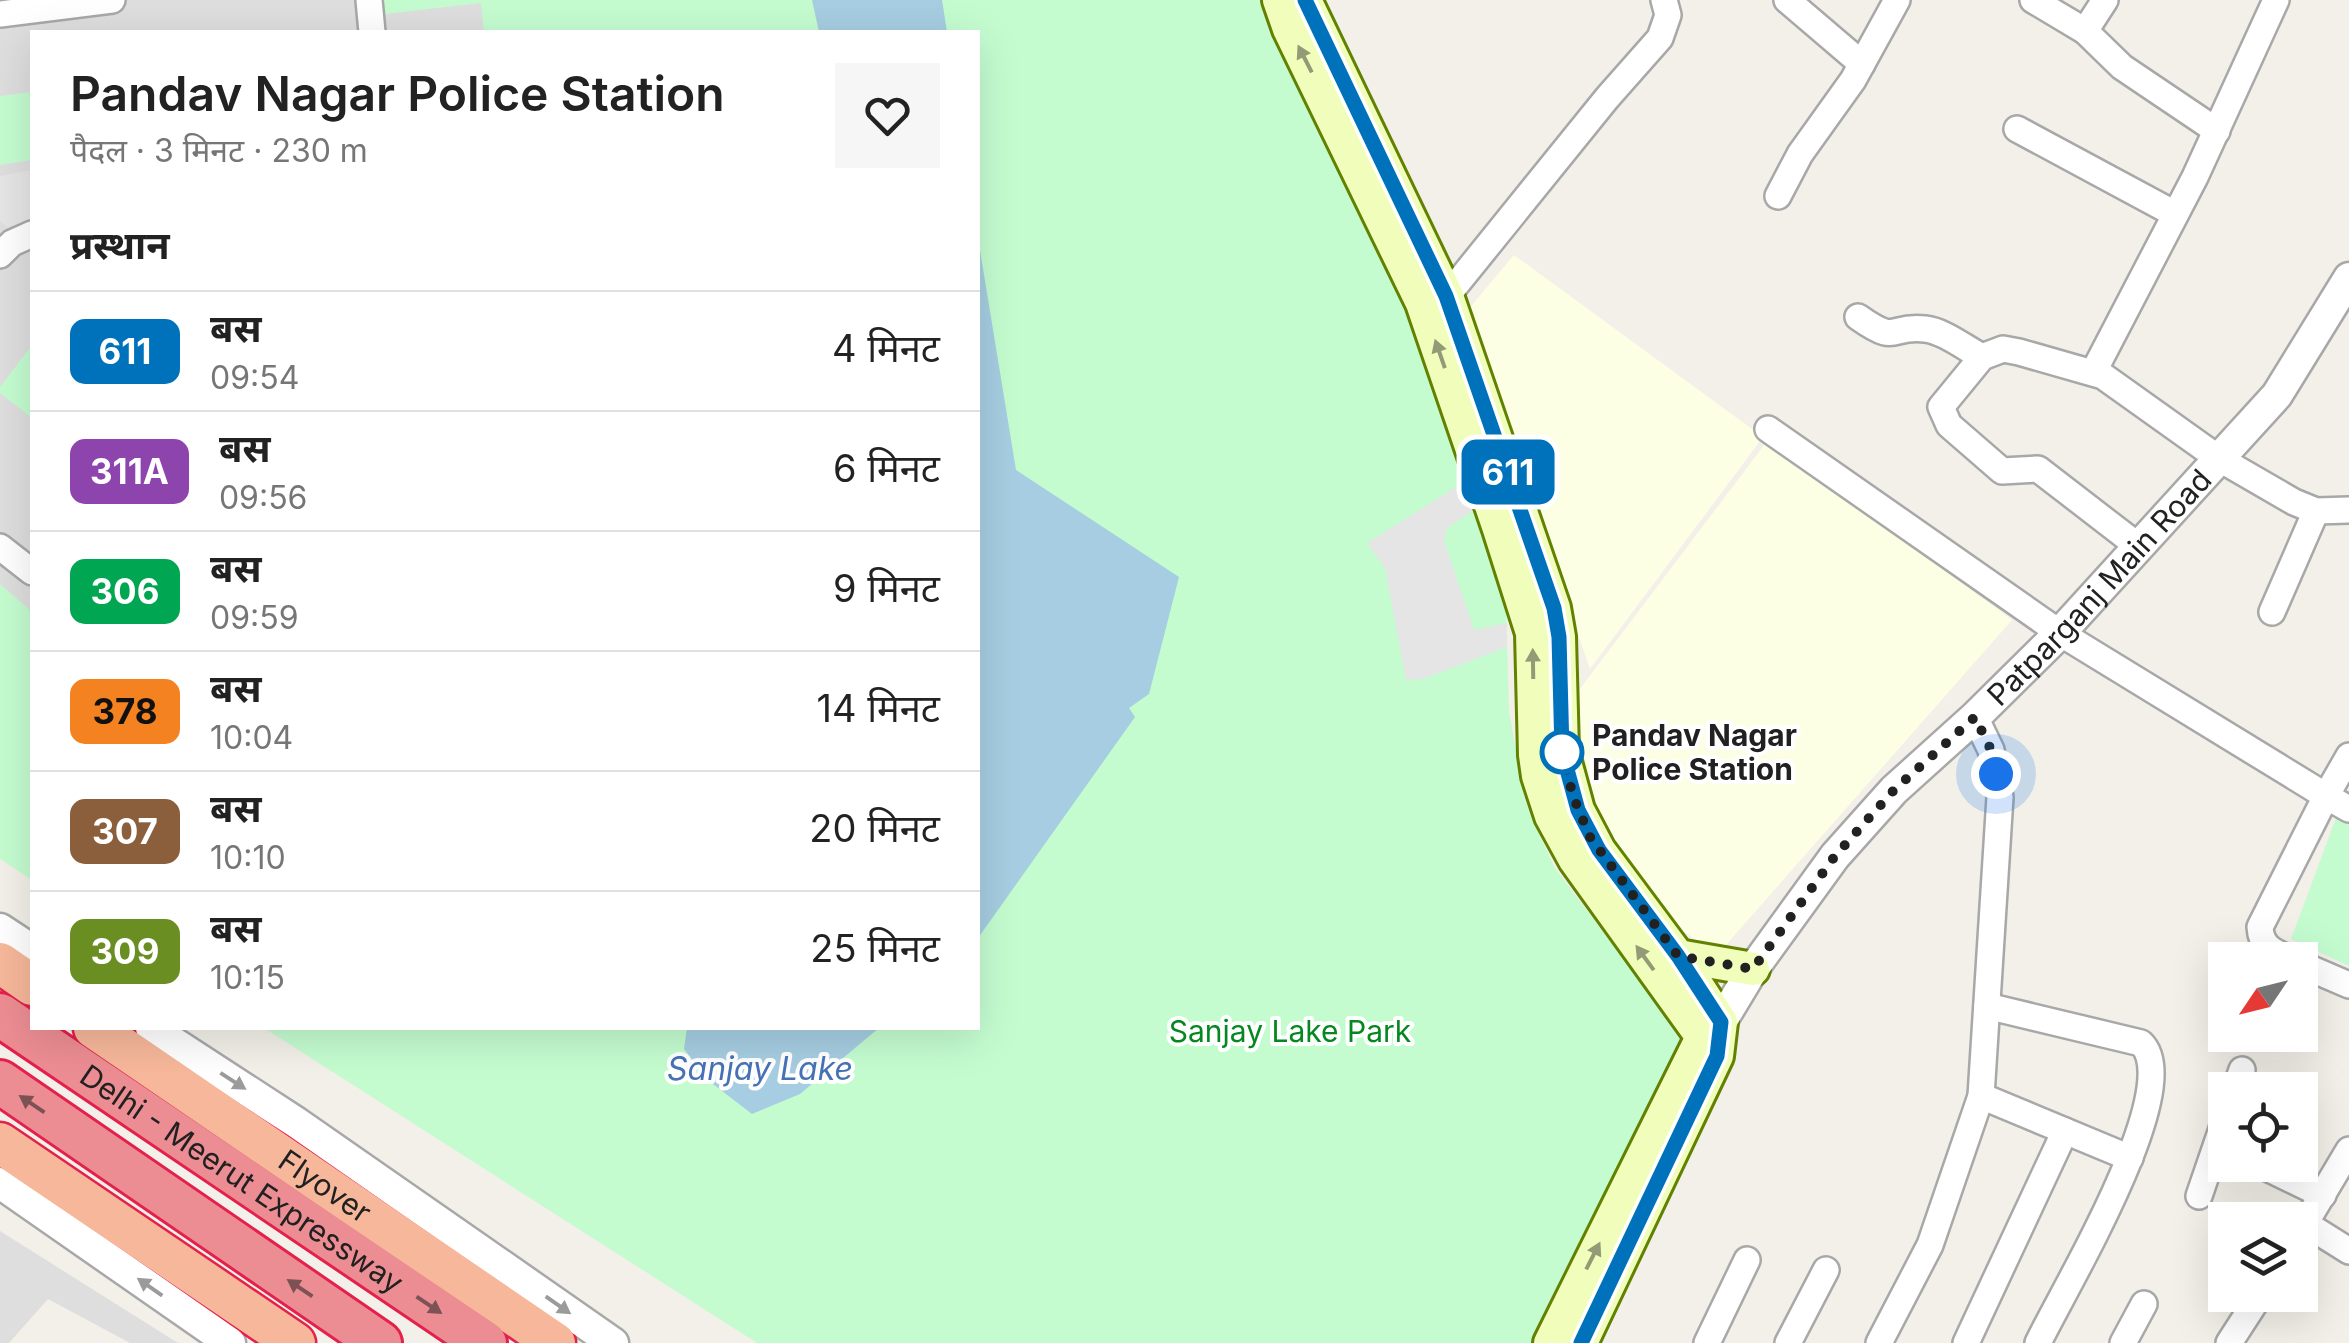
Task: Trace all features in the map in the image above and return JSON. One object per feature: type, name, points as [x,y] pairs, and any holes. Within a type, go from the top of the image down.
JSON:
[{"type":"highway","points":[[0,963],[30,985]]},
{"type":"highway","name":"Delhi - Meerut Expressway","points":[[0,1016],[485,1343]]},
{"type":"highway","name":"Flyover","points":[[97,1030],[555,1343]]},
{"type":"highway","name":"Delhi - Meerut Expressway","points":[[0,1082],[380,1343]]},
{"type":"highway","points":[[0,1143],[276,1338]]},
{"type":"main road","points":[[1279,0],[1422,303],[1494,514],[1532,633],[1535,754],[1540,786],[1551,816],[1575,860],[1711,1030]]},
{"type":"main road","points":[[1305,0],[1446,296],[1554,608],[1559,637],[1562,751],[1573,796],[1599,850],[1678,956],[1711,1030],[1717,1056],[1581,1343]]},
{"type":"main road","points":[[1678,956],[1753,969]]},
{"type":"main road","points":[[1550,1343],[1711,1030]]},
{"type":"street","points":[[0,14],[112,0]]},
{"type":"street","points":[[368,0],[372,30]]},
{"type":"street","points":[[1446,296],[1606,98],[1660,38],[1668,15],[1664,0]]},
{"type":"street","points":[[1786,0],[1862,64]]},
{"type":"street","points":[[1778,196],[1800,154],[1862,64],[1897,0]]},
{"type":"street","points":[[2034,0],[2084,30],[2122,67],[2217,130]]},
{"type":"street","points":[[2084,30],[2105,0]]},
{"type":"street","points":[[2094,371],[2217,130],[2276,0]]},
{"type":"street","points":[[2017,129],[2175,214]]},
{"type":"street","points":[[0,255],[12,243],[30,235]]},
{"type":"street","name":"Patparganj Main Road","points":[[1711,1030],[1835,856],[1894,790],[2060,633],[2277,396],[2349,278]]},
{"type":"street","points":[[1858,317],[1879,332],[1892,334],[1920,328],[1936,332],[1982,357]]},
{"type":"street","points":[[2138,546],[2038,469],[2002,471],[1949,424],[1941,406],[1982,357],[2003,349],[2094,371],[2218,458],[2316,511],[2349,510]]},
{"type":"street","points":[[1768,429],[2060,633],[2338,802]]},
{"type":"street","points":[[2272,612],[2316,511]]},
{"type":"street","points":[[0,546],[30,570]]},
{"type":"street","points":[[1878,1343],[1930,1245],[1980,1096],[2000,797],[1991,750],[1975,717]]},
{"type":"street","points":[[2263,942],[2260,927],[2338,802],[2349,756]]},
{"type":"street","points":[[0,929],[30,949]]},
{"type":"street","points":[[2318,972],[2349,985]]},
{"type":"street","points":[[1987,1006],[2141,1043],[2150,1052],[2153,1067],[2130,1158],[2117,1191],[2038,1343]]},
{"type":"street","points":[[154,1030],[298,1123],[613,1343]]},
{"type":"street","points":[[1980,1096],[2130,1158]]},
{"type":"street","points":[[1966,1343],[2064,1131]]},
{"type":"street","points":[[2318,1202],[2349,1150]]},
{"type":"street","points":[[2200,1196],[2208,1175]]},
{"type":"street","points":[[2297,1182],[2323,1194]]},
{"type":"street","points":[[0,1183],[230,1343]]},
{"type":"street","points":[[2318,1236],[2349,1251]]},
{"type":"street","points":[[1707,1343],[1747,1260]]},
{"type":"street","points":[[1788,1343],[1826,1270]]},
{"type":"street","points":[[2123,1343],[2144,1304]]},
{"type":"street","points":[[2229,1343],[2249,1312]]},
{"type":"shaded area","points":[[0,0],[723,0],[732,30],[30,30],[30,787],[0,767]]},
{"type":"shaded area","points":[[30,170],[30,222],[7,227],[0,221],[0,176]]},
{"type":"shaded area","points":[[1514,255],[1763,437],[1590,669],[1467,311]]},
{"type":"shaded area","points":[[1768,440],[2012,620],[1718,954],[1673,925],[1604,831],[1587,772],[1573,698]]},
{"type":"shaded area","points":[[1464,482],[1474,510],[1447,528],[1444,541],[1474,630],[1507,623],[1507,647],[1423,679],[1406,680],[1385,568],[1367,543]]},
{"type":"shaded area","points":[[0,1231],[178,1343],[130,1343],[48,1299],[9,1343],[0,1343]]},
{"type":"green space","name":"Sanjay Lake Park","points":[[378,0],[1264,0],[1373,233],[1422,351],[1506,605],[1509,711],[1525,800],[1537,830],[1555,868],[1686,1042],[1536,1343],[757,1343],[267,1030],[980,1030],[980,30],[484,30],[481,3],[384,14]]},
{"type":"green space","points":[[30,92],[30,160],[0,165],[0,96]]},
{"type":"green space","points":[[30,348],[30,416],[0,393],[0,387]]},
{"type":"green space","points":[[0,584],[30,610],[30,879],[0,859]]},
{"type":"green space","points":[[2339,810],[2349,815],[2349,966],[2318,952],[2318,942],[2291,939]]},
{"type":"water","points":[[812,0],[942,0],[947,30],[819,30]]},
{"type":"water","points":[[980,250],[1016,470],[1179,577],[1149,694],[1129,708],[1135,717],[980,935]]},
{"type":"water","name":"Sanjay Lake","points":[[687,1030],[877,1030],[800,1094],[752,1114],[709,1081],[684,1049]]},
{"type":"bus line","name":"611","points":[[1305,0],[1446,296],[1554,608],[1559,637],[1562,751],[1578,810],[1590,837],[1678,956],[1721,1022],[1717,1056],[1581,1343]]},
{"type":"place","name":"Pandav Nagar Police Station","points":[[1562,752]]},
{"type":"route","points":[[1562,752],[1573,796],[1590,837],[1678,956],[1753,969],[1835,856],[1894,790],[1975,717],[1991,750],[1996,774]]}]
